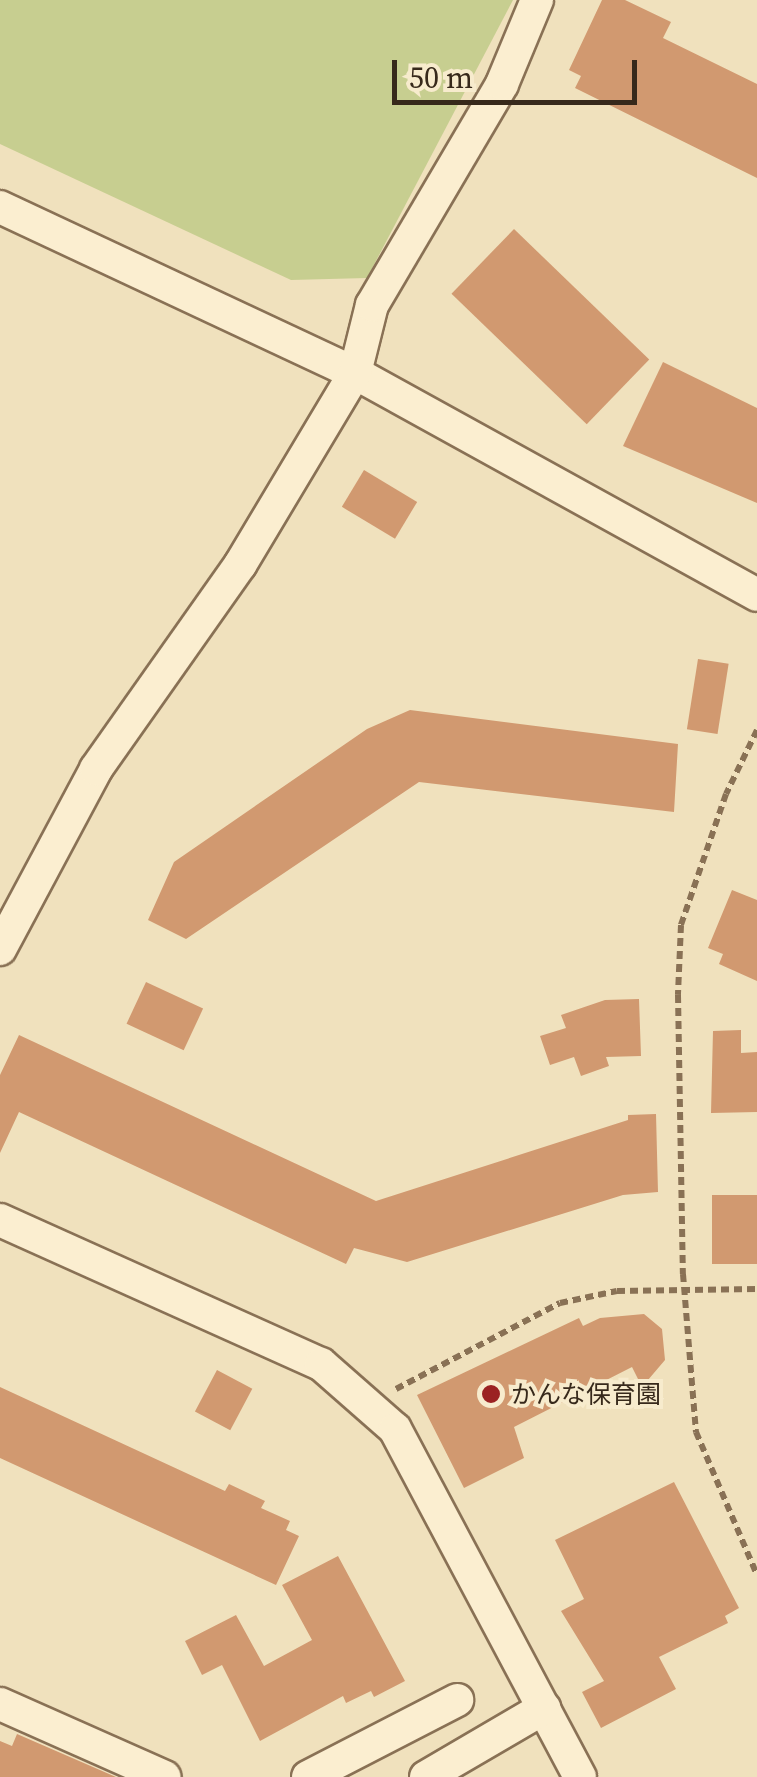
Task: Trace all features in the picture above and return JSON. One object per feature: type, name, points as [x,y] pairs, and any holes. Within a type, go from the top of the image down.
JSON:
[{"type":"street","points":[[0,949],[96,769],[240,565],[355,373],[372,305],[502,84],[537,0]]},
{"type":"street","points":[[0,207],[355,373],[757,595]]},
{"type":"street","points":[[0,1220],[322,1364],[395,1429],[580,1777]]},
{"type":"street","points":[[308,1777],[458,1700]]},
{"type":"street","points":[[0,1704],[164,1777]]},
{"type":"street","points":[[426,1777],[544,1708]]},
{"type":"path","points":[[757,730],[726,794],[681,925],[684,1292],[696,1432],[757,1575]]},
{"type":"path","points":[[368,1406],[496,1332],[560,1303],[617,1291],[757,1289]]},
{"type":"green space","points":[[0,0],[513,0],[367,278],[291,280],[0,144]]},
{"type":"building","points":[[602,0],[625,0],[671,22],[663,38],[757,84],[757,178],[575,88],[581,76],[569,70]]},
{"type":"building","points":[[514,229],[649,360],[587,424],[451,294]]},
{"type":"building","points":[[663,362],[757,408],[757,503],[623,446]]},
{"type":"building","points":[[364,470],[417,502],[395,539],[342,507]]},
{"type":"building","points":[[698,659],[729,664],[718,734],[687,729]]},
{"type":"building","points":[[410,710],[678,744],[674,812],[419,782],[186,939],[148,920],[174,862],[367,729]]},
{"type":"building","points":[[732,890],[757,900],[757,981],[719,964],[723,954],[708,948]]},
{"type":"building","points":[[146,982],[203,1009],[184,1050],[127,1024]]},
{"type":"building","points":[[639,999],[641,1056],[606,1057],[609,1066],[581,1076],[574,1057],[550,1065],[540,1036],[566,1028],[561,1015],[605,1000]]},
{"type":"building","points":[[741,1030],[741,1053],[757,1052],[757,1112],[711,1113],[713,1031]]},
{"type":"building","points":[[19,1035],[376,1201],[628,1120],[628,1115],[656,1114],[658,1192],[623,1195],[407,1262],[354,1248],[346,1264],[19,1112],[0,1153],[0,1075]]},
{"type":"building","points":[[712,1195],[757,1195],[757,1264],[712,1264]]},
{"type":"building","points":[[644,1314],[662,1329],[665,1360],[642,1387],[632,1367],[514,1427],[524,1458],[464,1488],[417,1395],[579,1318],[583,1326],[600,1318]]},
{"type":"building","points":[[217,1370],[252,1389],[230,1430],[195,1411]]},
{"type":"building","points":[[0,1387],[225,1491],[229,1484],[265,1501],[261,1508],[290,1521],[286,1530],[299,1536],[276,1585],[0,1458]]},
{"type":"building","points":[[674,1482],[739,1608],[725,1616],[728,1623],[659,1657],[676,1689],[601,1728],[582,1692],[604,1681],[561,1611],[584,1599],[555,1540]]},
{"type":"building","points":[[338,1556],[405,1681],[374,1697],[371,1691],[346,1703],[343,1696],[260,1741],[222,1665],[202,1675],[185,1641],[236,1615],[264,1666],[312,1640],[282,1585]]},
{"type":"building","points":[[17,1734],[116,1777],[0,1777],[0,1741],[12,1746]]},
{"type":"place","name":"かんな保育園","points":[[491,1394]]}]
